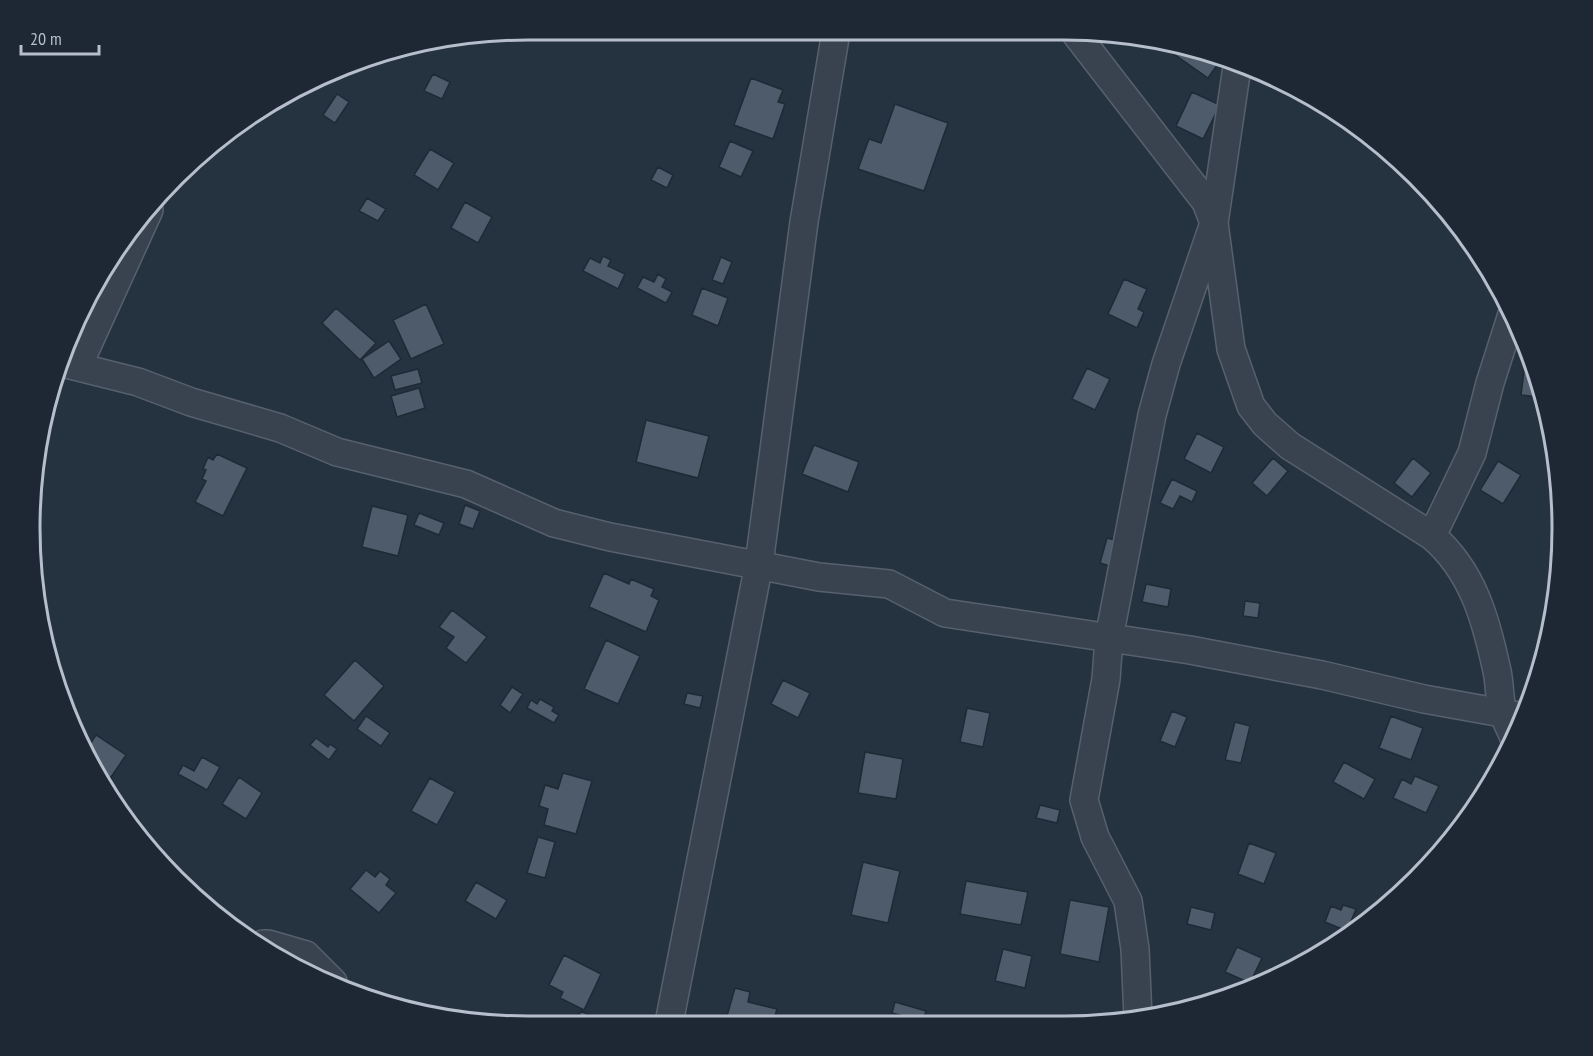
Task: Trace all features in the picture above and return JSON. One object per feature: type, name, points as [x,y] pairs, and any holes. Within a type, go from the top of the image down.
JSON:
[{"type":"street","points":[[670,1016],[759,564],[804,222],[835,40]]},
{"type":"street","points":[[1081,41],[1206,202],[1214,223],[1231,349],[1251,406],[1265,424],[1290,446],[1432,536],[1448,550],[1463,570],[1479,603],[1497,673],[1513,714]]},
{"type":"street","points":[[1138,1010],[1135,949],[1128,901],[1095,837],[1084,800],[1106,679],[1109,638],[1152,416],[1166,364],[1214,223],[1236,72]]},
{"type":"street","points":[[131,246],[70,365],[138,382],[191,402],[280,428],[337,452],[466,484],[554,523],[610,537],[819,577],[889,584],[945,613],[1190,650],[1322,675],[1424,699],[1513,714]]},
{"type":"street","points":[[1432,536],[1472,453],[1490,382],[1508,326]]},
{"type":"street","points":[[280,947],[306,955],[319,968]]},
{"type":"building","points":[[1172,53],[1217,65],[1208,78]]},
{"type":"building","points":[[433,74],[450,82],[442,99],[424,91]]},
{"type":"building","points":[[751,78],[783,90],[778,102],[785,104],[773,139],[734,125]]},
{"type":"building","points":[[1192,92],[1220,105],[1203,139],[1176,126]]},
{"type":"building","points":[[337,94],[349,102],[335,123],[323,115]]},
{"type":"building","points":[[895,104],[948,123],[924,191],[858,169],[869,139],[881,143]]},
{"type":"building","points":[[730,141],[753,151],[741,177],[719,167]]},
{"type":"building","points":[[430,149],[454,163],[438,190],[414,175]]},
{"type":"building","points":[[658,167],[673,175],[667,188],[651,180]]},
{"type":"building","points":[[367,198],[386,209],[378,221],[359,211]]},
{"type":"building","points":[[465,202],[492,217],[478,243],[451,228]]},
{"type":"building","points":[[603,256],[611,260],[608,266],[625,274],[618,289],[583,271],[590,258],[600,263]]},
{"type":"building","points":[[721,257],[732,262],[723,284],[712,280]]},
{"type":"building","points":[[658,274],[666,279],[662,287],[672,292],[666,303],[637,288],[643,277],[654,282]]},
{"type":"building","points":[[1124,279],[1147,289],[1138,309],[1144,312],[1137,328],[1108,314]]},
{"type":"building","points":[[702,288],[728,298],[718,326],[692,315]]},
{"type":"building","points":[[426,304],[444,344],[411,359],[393,320]]},
{"type":"building","points":[[336,308],[376,343],[360,360],[322,323]]},
{"type":"building","points":[[389,341],[401,359],[374,378],[362,359]]},
{"type":"building","points":[[1525,365],[1534,397],[1521,395]]},
{"type":"building","points":[[1087,368],[1110,379],[1095,410],[1072,399]]},
{"type":"building","points":[[418,369],[422,383],[395,390],[391,376]]},
{"type":"building","points":[[419,388],[425,408],[397,417],[391,396]]},
{"type":"building","points":[[646,420],[709,436],[698,478],[636,462]]},
{"type":"building","points":[[1197,433],[1224,447],[1211,473],[1184,459]]},
{"type":"building","points":[[814,445],[859,462],[848,492],[802,474]]},
{"type":"building","points":[[217,454],[247,468],[223,516],[195,502],[206,481],[202,479],[208,457],[213,460]]},
{"type":"building","points":[[1273,458],[1288,471],[1267,496],[1252,483]]},
{"type":"building","points":[[1413,458],[1431,473],[1412,497],[1394,483]]},
{"type":"building","points":[[1498,461],[1521,475],[1503,504],[1480,490]]},
{"type":"building","points":[[1172,479],[1197,491],[1192,502],[1180,496],[1173,509],[1160,503]]},
{"type":"building","points":[[465,505],[480,511],[473,529],[459,524]]},
{"type":"building","points":[[372,506],[408,515],[398,556],[362,547]]},
{"type":"building","points":[[419,513],[444,523],[439,535],[414,525]]},
{"type":"building","points":[[1107,538],[1119,541],[1113,567],[1100,563]]},
{"type":"building","points":[[604,573],[629,584],[631,579],[654,589],[651,596],[659,600],[646,632],[589,607]]},
{"type":"building","points":[[1146,584],[1171,589],[1168,607],[1142,602]]},
{"type":"building","points":[[1245,601],[1260,603],[1258,618],[1243,616]]},
{"type":"building","points":[[452,610],[487,637],[466,663],[446,648],[454,637],[439,627]]},
{"type":"building","points":[[606,640],[640,656],[618,704],[584,689]]},
{"type":"building","points":[[355,660],[384,686],[354,721],[324,695]]},
{"type":"building","points":[[783,680],[810,693],[798,718],[771,704]]},
{"type":"building","points":[[512,687],[523,694],[510,713],[500,705]]},
{"type":"building","points":[[687,693],[703,696],[700,708],[684,704]]},
{"type":"building","points":[[540,699],[554,707],[552,711],[559,715],[554,723],[527,708],[531,700],[537,704]]},
{"type":"building","points":[[967,708],[990,713],[983,747],[960,742]]},
{"type":"building","points":[[1172,711],[1187,717],[1175,747],[1160,741]]},
{"type":"building","points":[[366,716],[390,733],[381,746],[357,729]]},
{"type":"building","points":[[1391,716],[1423,728],[1411,760],[1379,748]]},
{"type":"building","points":[[1235,722],[1250,726],[1241,763],[1225,760]]},
{"type":"building","points":[[96,735],[126,755],[110,778],[106,772],[91,743]]},
{"type":"building","points":[[316,738],[328,747],[330,744],[337,749],[329,760],[310,745]]},
{"type":"building","points":[[865,752],[903,759],[896,799],[858,793]]},
{"type":"building","points":[[202,757],[220,767],[207,790],[178,774],[183,765],[194,771]]},
{"type":"building","points":[[1344,762],[1375,779],[1364,799],[1333,782]]},
{"type":"building","points":[[563,773],[592,781],[576,834],[544,825],[548,809],[539,806],[545,785],[558,789]]},
{"type":"building","points":[[1415,776],[1439,786],[1426,813],[1393,798],[1402,779],[1411,784]]},
{"type":"building","points":[[239,777],[262,793],[246,819],[222,804]]},
{"type":"building","points":[[430,778],[455,792],[437,825],[411,811]]},
{"type":"building","points":[[1040,805],[1060,810],[1057,823],[1036,818]]},
{"type":"building","points":[[538,837],[555,842],[545,878],[527,873]]},
{"type":"building","points":[[1249,843],[1276,853],[1264,884],[1238,874]]},
{"type":"building","points":[[863,862],[900,871],[888,923],[851,915]]},
{"type":"building","points":[[366,870],[375,877],[380,871],[390,879],[386,885],[396,893],[379,913],[350,889]]},
{"type":"building","points":[[966,881],[1028,892],[1021,925],[960,914]]},
{"type":"building","points":[[476,882],[507,900],[496,919],[465,901]]},
{"type":"building","points":[[1070,900],[1109,907],[1099,962],[1060,954]]},
{"type":"building","points":[[1343,905],[1356,909],[1350,923],[1342,929],[1325,922],[1331,906],[1341,910]]},
{"type":"building","points":[[1191,907],[1215,913],[1211,930],[1187,924]]},
{"type":"building","points":[[1237,947],[1262,958],[1253,978],[1245,981],[1225,972]]},
{"type":"building","points":[[1003,949],[1032,956],[1025,988],[995,981]]},
{"type":"building","points":[[564,955],[601,974],[584,1010],[560,998],[563,992],[549,985]]},
{"type":"building","points":[[735,988],[750,992],[748,1002],[777,1009],[775,1016],[727,1016]]},
{"type":"building","points":[[895,1002],[926,1011],[924,1016],[904,1016],[892,1013]]},
{"type":"building","points":[[581,1011],[591,1016],[578,1016]]}]
